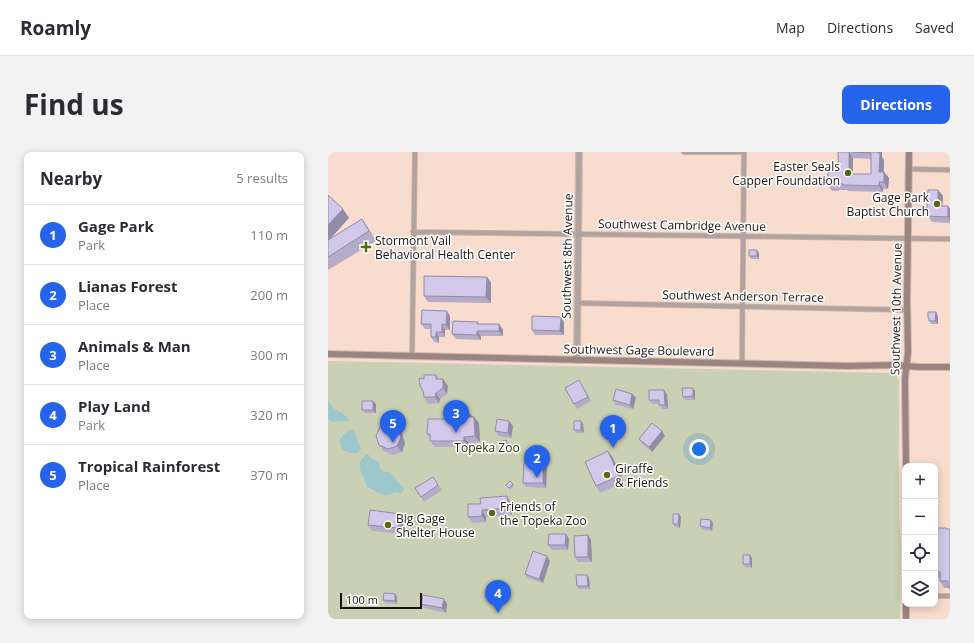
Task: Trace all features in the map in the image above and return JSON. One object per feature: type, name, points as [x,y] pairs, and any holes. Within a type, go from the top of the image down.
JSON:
[{"type":"main road","name":"Southwest 10th Avenue","points":[[906,463],[905,378],[908,352],[909,152]]},
{"type":"main road","name":"Southwest Gage Boulevard","points":[[328,354],[412,357],[950,367]]},
{"type":"main road","points":[[906,607],[906,619]]},
{"type":"street","points":[[412,357],[415,152]]},
{"type":"street","name":"Southwest 8th Avenue","points":[[577,360],[579,152]]},
{"type":"street","points":[[684,152],[744,152],[742,363]]},
{"type":"street","points":[[909,169],[950,170]]},
{"type":"street","name":"Southwest Cambridge Avenue","points":[[413,232],[950,239]]},
{"type":"street","name":"Southwest Anderson Terrace","points":[[578,303],[742,305],[908,310]]},
{"type":"street","points":[[938,596],[950,596]]},
{"type":"green space","name":"Topeka Zoo","points":[[328,361],[895,373],[899,380],[899,515],[901,543],[900,619],[328,619]]},
{"type":"water","points":[[328,400],[333,408],[345,415],[350,421],[331,422],[328,419]]},
{"type":"water","points":[[353,429],[361,449],[358,453],[345,451],[340,443],[340,439],[345,433]]},
{"type":"water","points":[[368,454],[371,458],[378,461],[380,469],[385,472],[390,472],[404,489],[400,495],[398,492],[387,495],[377,493],[367,487],[360,470],[360,461]]},
{"type":"building","points":[[838,152],[849,152],[849,174],[871,174],[871,153],[853,152],[880,153],[879,172],[884,172],[884,182],[879,182],[879,186],[843,185],[834,183],[835,185],[828,185],[828,172],[839,172]]},
{"type":"building","points":[[928,190],[938,190],[938,206],[948,206],[948,217],[928,216],[928,212],[925,212],[925,207],[927,208]]},
{"type":"building","points":[[328,195],[343,209],[328,225]]},
{"type":"building","points":[[362,219],[369,231],[328,257],[328,240]]},
{"type":"building","points":[[749,250],[757,250],[757,256],[749,256]]},
{"type":"building","points":[[424,276],[487,277],[486,297],[424,296]]},
{"type":"building","points":[[422,310],[447,311],[446,325],[442,324],[442,332],[436,332],[436,337],[431,337],[431,324],[421,324]]},
{"type":"building","points":[[928,312],[936,312],[935,321],[929,321]]},
{"type":"building","points":[[532,316],[561,317],[560,331],[532,330]]},
{"type":"building","points":[[453,321],[478,322],[477,324],[499,324],[499,331],[477,331],[477,335],[452,334]]},
{"type":"building","points":[[424,375],[436,375],[436,379],[443,379],[443,388],[436,393],[435,397],[424,397],[419,378],[424,379]]},
{"type":"building","points":[[579,380],[588,397],[574,404],[565,388]]},
{"type":"building","points":[[682,388],[693,388],[693,396],[683,397]]},
{"type":"building","points":[[616,389],[632,394],[630,405],[613,400]]},
{"type":"building","points":[[649,390],[664,390],[665,405],[659,405],[659,400],[649,400]]},
{"type":"building","points":[[362,401],[373,401],[373,410],[362,410]]},
{"type":"building","points":[[459,410],[468,411],[468,417],[474,417],[475,436],[464,437],[464,441],[430,441],[430,434],[427,434],[428,419],[445,419],[445,417],[459,418]]},
{"type":"building","points":[[497,419],[509,421],[508,433],[495,431]]},
{"type":"building","points":[[574,421],[581,421],[581,430],[574,430]]},
{"type":"building","points":[[652,423],[662,431],[649,447],[639,439]]},
{"type":"building","points":[[389,424],[398,428],[401,437],[397,446],[388,449],[379,445],[376,436],[380,427]]},
{"type":"building","points":[[506,440],[509,449],[502,451],[499,442]]},
{"type":"building","name":"Giraffe & Friends","points":[[608,451],[619,476],[596,486],[585,462]]},
{"type":"building","points":[[524,463],[543,464],[543,483],[523,483]]},
{"type":"building","points":[[433,477],[438,485],[421,497],[415,488]]},
{"type":"building","points":[[510,481],[513,484],[509,488],[506,485]]},
{"type":"building","points":[[507,496],[508,508],[482,510],[482,516],[468,517],[468,504],[481,504],[480,498]]},
{"type":"building","points":[[370,510],[400,514],[398,528],[368,525]]},
{"type":"building","points":[[673,514],[679,514],[678,524],[673,524]]},
{"type":"building","points":[[701,519],[711,520],[710,528],[700,526]]},
{"type":"building","points":[[938,528],[946,528],[950,529],[950,587],[948,587],[948,581],[940,581],[940,572],[938,572]]},
{"type":"building","points":[[549,534],[566,534],[565,545],[548,545]]},
{"type":"building","points":[[588,535],[588,557],[575,557],[574,536]]},
{"type":"building","points":[[533,551],[547,556],[539,579],[525,574]]},
{"type":"building","points":[[743,555],[750,555],[750,564],[743,564]]},
{"type":"building","points":[[576,575],[587,575],[588,586],[577,586]]},
{"type":"building","points":[[384,593],[395,594],[395,601],[383,600]]},
{"type":"building","points":[[423,595],[444,599],[442,608],[421,604]]},
{"type":"place","name":"Easter Seals Capper Foundation","points":[[848,173]]},
{"type":"place","name":"Gage Park Baptist Church","points":[[937,204]]},
{"type":"place","name":"Stormont Vail Behavioral Health Center","points":[[366,247]]},
{"type":"place","name":"Animals & Man","points":[[456,433]]},
{"type":"place","name":"Tropical Rainforest","points":[[393,443]]},
{"type":"place","name":"Gage Park","points":[[613,448]]},
{"type":"place","name":"Giraffe & Friends","points":[[607,475]]},
{"type":"place","name":"Lianas Forest","points":[[537,478]]},
{"type":"place","name":"Friends of the Topeka Zoo","points":[[492,513]]},
{"type":"place","name":"Big Gage Shelter House","points":[[388,525]]},
{"type":"place","name":"Play Land","points":[[498,613]]}]
